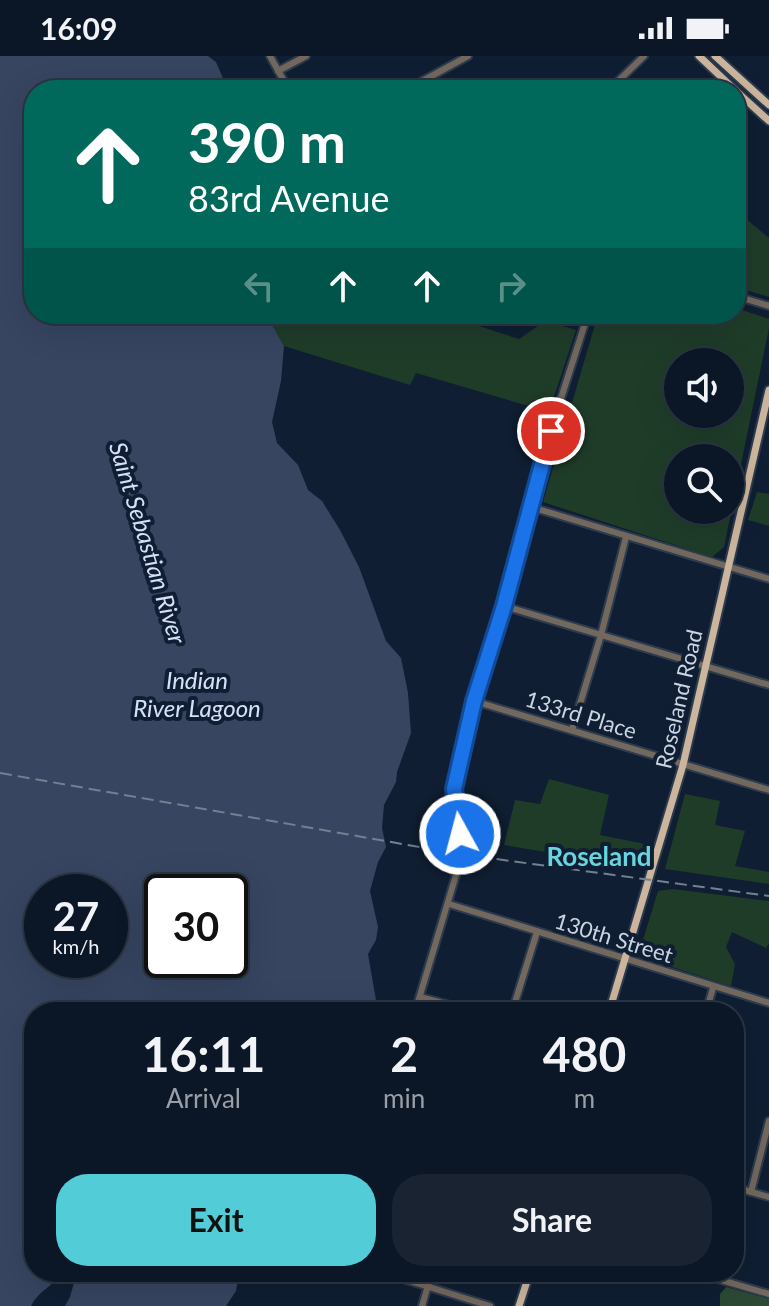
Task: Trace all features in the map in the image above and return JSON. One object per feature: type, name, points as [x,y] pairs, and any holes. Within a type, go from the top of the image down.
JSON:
[{"type":"main road","points":[[699,56],[725,80]]},
{"type":"main road","points":[[715,56],[741,80]]},
{"type":"main road","points":[[746,84],[769,105]]},
{"type":"main road","points":[[746,99],[769,121]]},
{"type":"main road","name":"Roseland Road","points":[[612,1002],[683,765],[769,390]]},
{"type":"main road","points":[[519,1306],[527,1282]]},
{"type":"street","points":[[270,56],[283,80]]},
{"type":"street","points":[[278,71],[306,56]]},
{"type":"street","points":[[424,80],[468,56]]},
{"type":"street","points":[[619,80],[644,56]]},
{"type":"street","points":[[746,299],[769,306]]},
{"type":"street","points":[[460,834],[454,789],[474,701],[504,606],[541,461],[585,324]]},
{"type":"street","points":[[531,507],[769,579]]},
{"type":"street","points":[[572,730],[626,537]]},
{"type":"street","points":[[504,606],[769,685]]},
{"type":"street","name":"133rd Place","points":[[474,701],[769,790]]},
{"type":"street","points":[[418,1002],[459,865]]},
{"type":"street","name":"130th Street","points":[[449,904],[769,1003]]},
{"type":"street","points":[[515,1002],[537,932]]},
{"type":"street","points":[[709,1002],[713,988]]},
{"type":"street","points":[[420,997],[439,1002]]},
{"type":"street","points":[[751,1192],[769,1121]]},
{"type":"street","points":[[744,1190],[769,1197]]},
{"type":"street","points":[[414,1282],[490,1306]]},
{"type":"street","points":[[422,1306],[428,1282]]},
{"type":"street","points":[[728,1282],[769,1294]]},
{"type":"green space","points":[[746,219],[769,238],[769,297],[746,290]]},
{"type":"green space","points":[[746,311],[769,319],[744,450],[744,444],[664,444],[664,524],[729,524],[724,547],[712,557],[543,502],[595,324],[746,324]]},
{"type":"green space","points":[[272,324],[473,324],[519,339],[541,324],[555,324],[576,330],[549,412],[416,373],[410,385],[284,346]]},
{"type":"green space","points":[[757,492],[769,494],[769,526],[748,520]]},
{"type":"green space","points":[[549,779],[609,795],[600,835],[650,845],[643,868],[504,845],[515,800],[540,804]]},
{"type":"green space","points":[[685,794],[720,801],[715,825],[745,831],[735,866],[769,872],[769,884],[665,869]]},
{"type":"green space","points":[[673,889],[769,901],[769,943],[766,948],[732,932],[726,947],[735,964],[731,986],[638,956],[658,891]]},
{"type":"green space","points":[[726,1287],[769,1299],[769,1306],[720,1306],[720,1294]]},
{"type":"water","name":"Indian River Lagoon","points":[[0,56],[208,56],[216,62],[224,80],[24,80],[24,324],[272,324],[284,346],[281,381],[272,422],[277,443],[298,465],[308,490],[322,501],[340,530],[359,567],[386,641],[401,658],[408,693],[411,733],[396,782],[384,805],[382,828],[386,847],[370,891],[378,927],[376,940],[368,954],[376,1002],[24,1002],[24,1282],[54,1282],[31,1306],[0,1306]]},
{"type":"water","points":[[74,1282],[237,1282],[236,1291],[226,1306],[65,1306]]},
{"type":"railway","points":[[0,773],[459,854],[769,896]]},
{"type":"district","name":"Roseland","points":[[599,857]]},
{"type":"route","points":[[460,834],[454,789],[474,701],[504,606],[551,431]]},
{"type":"water label","name":"Saint Sebastian River","points":[[147,543]]}]
